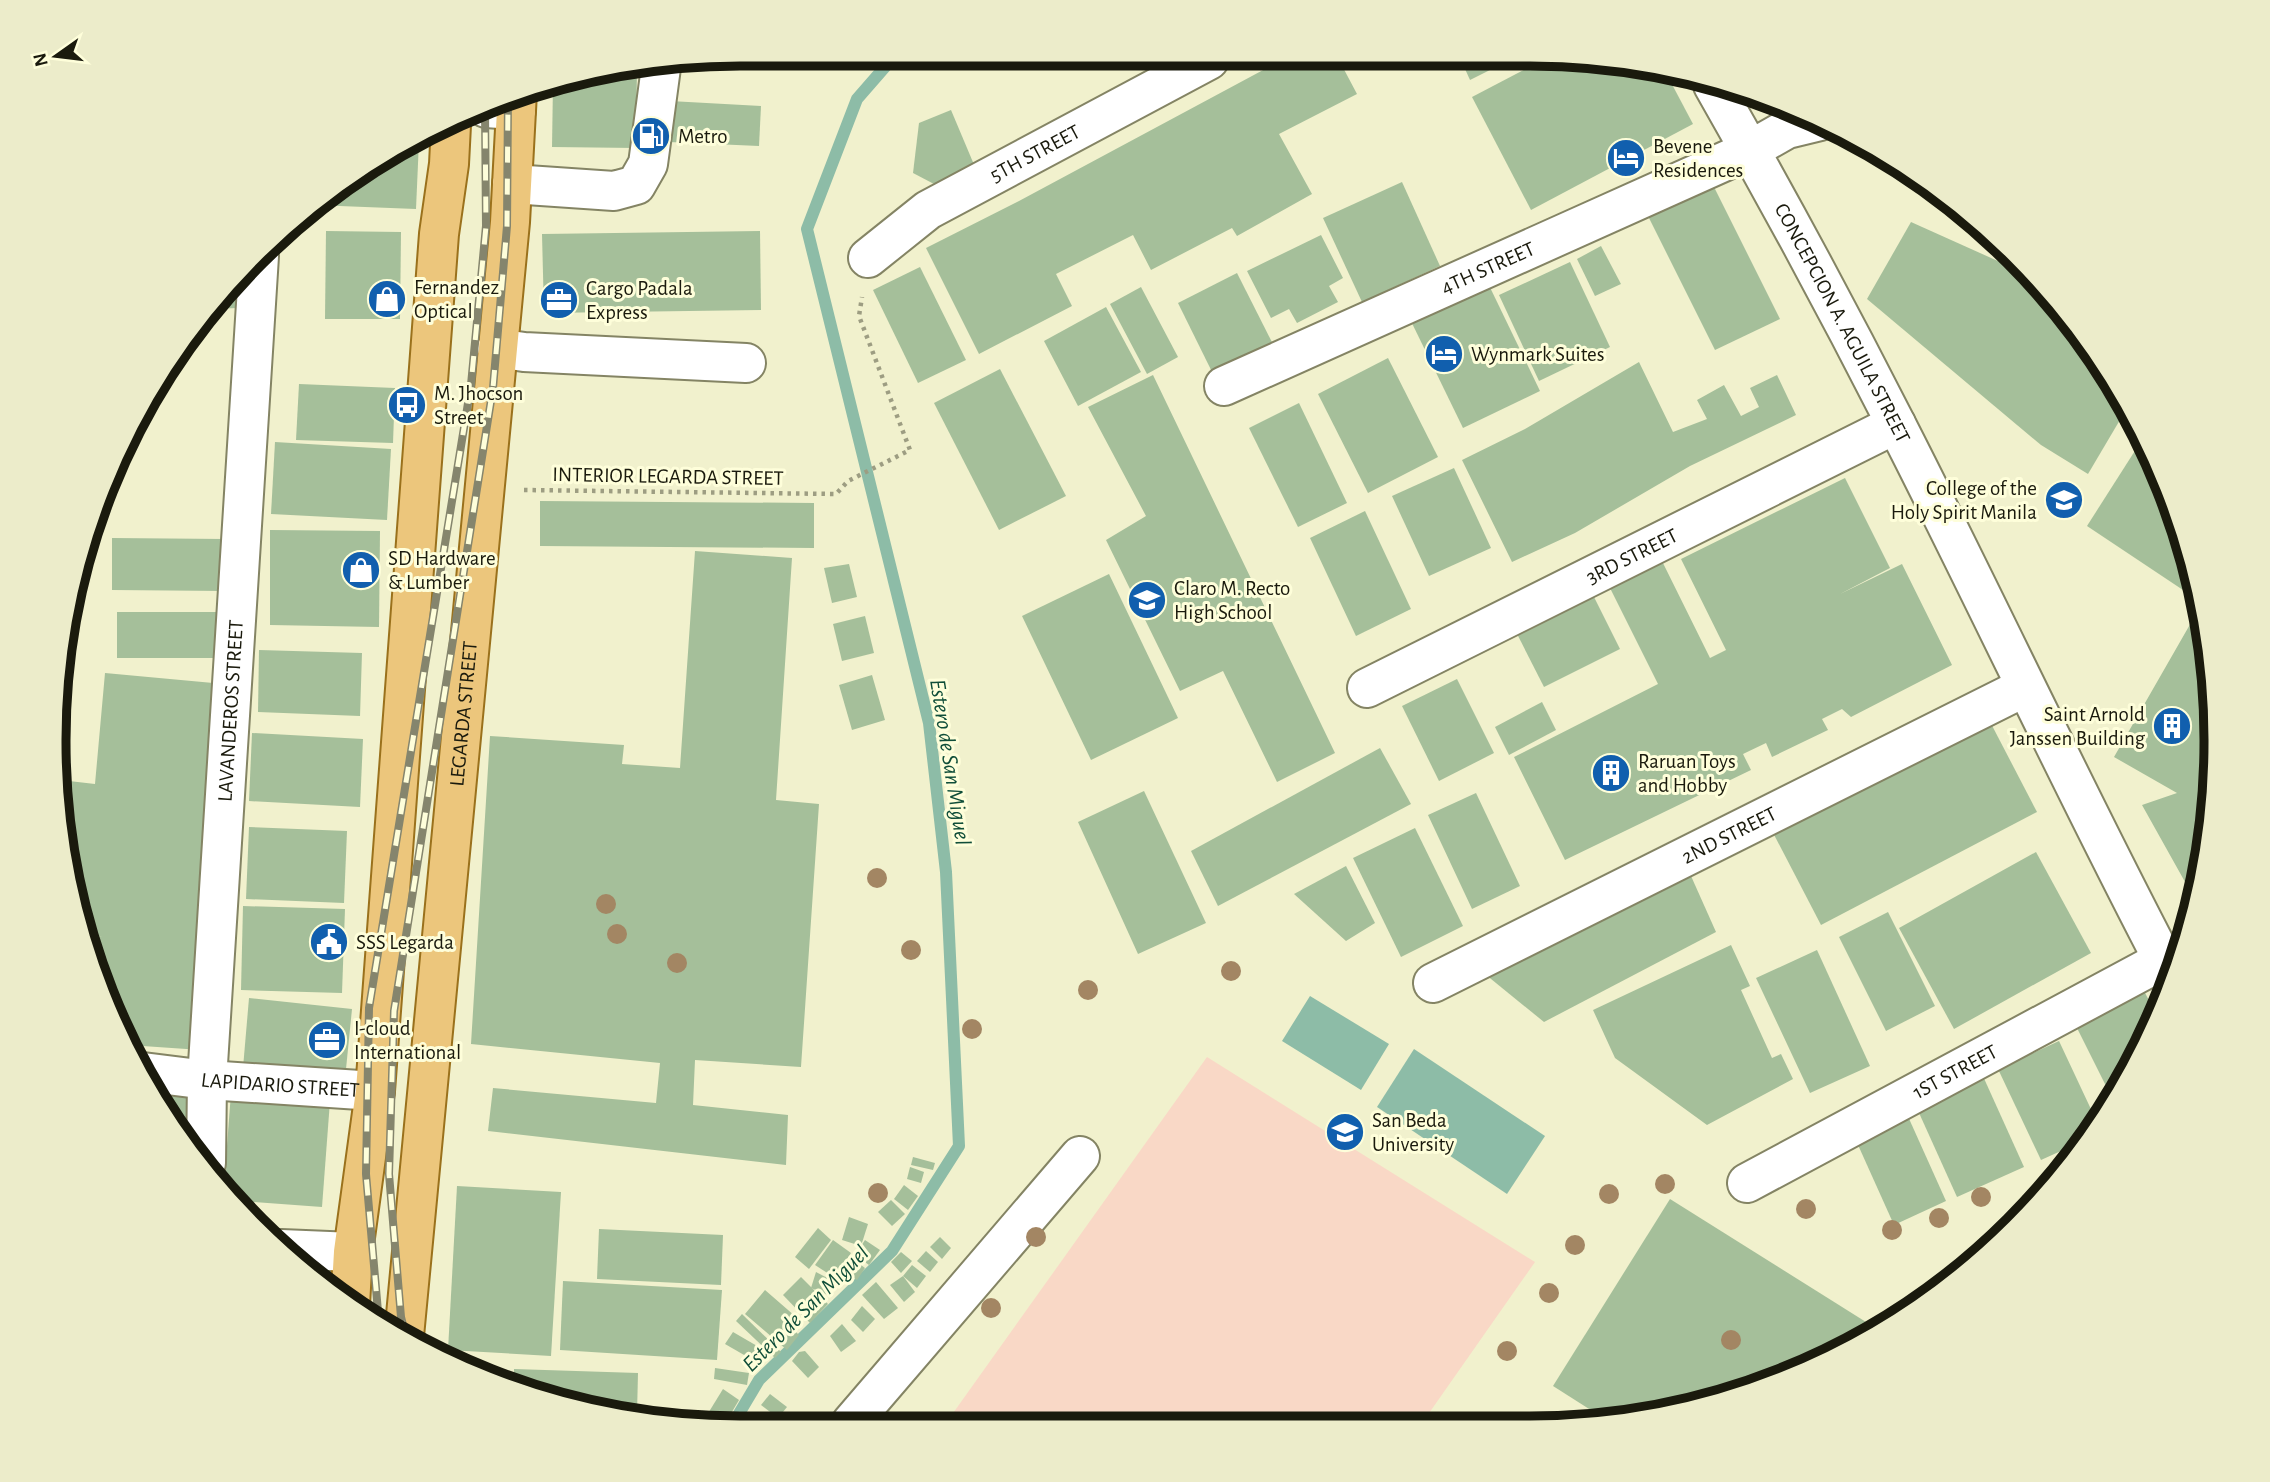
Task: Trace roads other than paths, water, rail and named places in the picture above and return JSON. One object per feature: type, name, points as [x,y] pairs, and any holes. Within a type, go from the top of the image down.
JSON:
[{"type":"main road","name":"LEGARDA STREET","points":[[405,1326],[512,184],[507,109]]},
{"type":"main road","points":[[351,1291],[353,1252],[375,1091],[439,234],[451,133]]},
{"type":"street","name":"5TH STREET","points":[[868,258],[928,210],[1198,66]]},
{"type":"street","points":[[512,184],[614,191],[636,185],[649,164],[661,71]]},
{"type":"street","name":"CONCEPCION A. AGUILA STREET","points":[[1718,93],[1896,424],[2025,687],[2166,964]]},
{"type":"street","name":"4TH STREET","points":[[1224,386],[1750,150],[1787,129],[1803,125]]},
{"type":"street","name":"LAVANDEROS STREET","points":[[206,1152],[208,1080],[258,270]]},
{"type":"street","points":[[497,348],[538,353],[746,363]]},
{"type":"street","name":"3RD STREET","points":[[1367,688],[1896,424]]},
{"type":"street","name":"2ND STREET","points":[[1433,983],[2025,687]]},
{"type":"street","name":"1ST STREET","points":[[1747,1183],[2163,970]]},
{"type":"street","name":"LAPIDARIO STREET","points":[[155,1073],[208,1080],[375,1091]]},
{"type":"street","points":[[857,1416],[1080,1156]]},
{"type":"street","points":[[298,1250],[353,1252]]},
{"type":"waterway","name":"Estero de San Miguel","points":[[738,1416],[759,1380],[892,1251],[959,1146],[946,872],[929,723],[807,229],[857,99],[886,66]]},
{"type":"railway","points":[[403,1324],[389,1174],[394,1011],[493,388],[507,226],[508,108]]},
{"type":"railway","points":[[378,1309],[366,1174],[369,1008],[471,385],[486,226],[485,117]]},
{"type":"place","name":"Metro","points":[[651,136]]},
{"type":"place","name":"Bevene Residences","points":[[1626,158]]},
{"type":"place","name":"Fernandez Optical","points":[[387,299]]},
{"type":"place","name":"Cargo Padala Express","points":[[559,300]]},
{"type":"place","name":"Wynmark Suites","points":[[1444,354]]},
{"type":"place","name":"M. Jhocson Street","points":[[407,405]]},
{"type":"place","name":"College of the Holy Spirit Manila","points":[[2064,500]]},
{"type":"place","name":"SD Hardware & Lumber","points":[[361,570]]},
{"type":"place","name":"Claro M. Recto High School","points":[[1147,600]]},
{"type":"place","name":"Saint Arnold Janssen Building","points":[[2172,726]]},
{"type":"place","name":"Raruan Toys and Hobby","points":[[1611,773]]},
{"type":"place","name":"SSS Legarda","points":[[329,942]]},
{"type":"place","name":"I-cloud International","points":[[327,1040]]},
{"type":"place","name":"San Beda University","points":[[1345,1132]]}]
